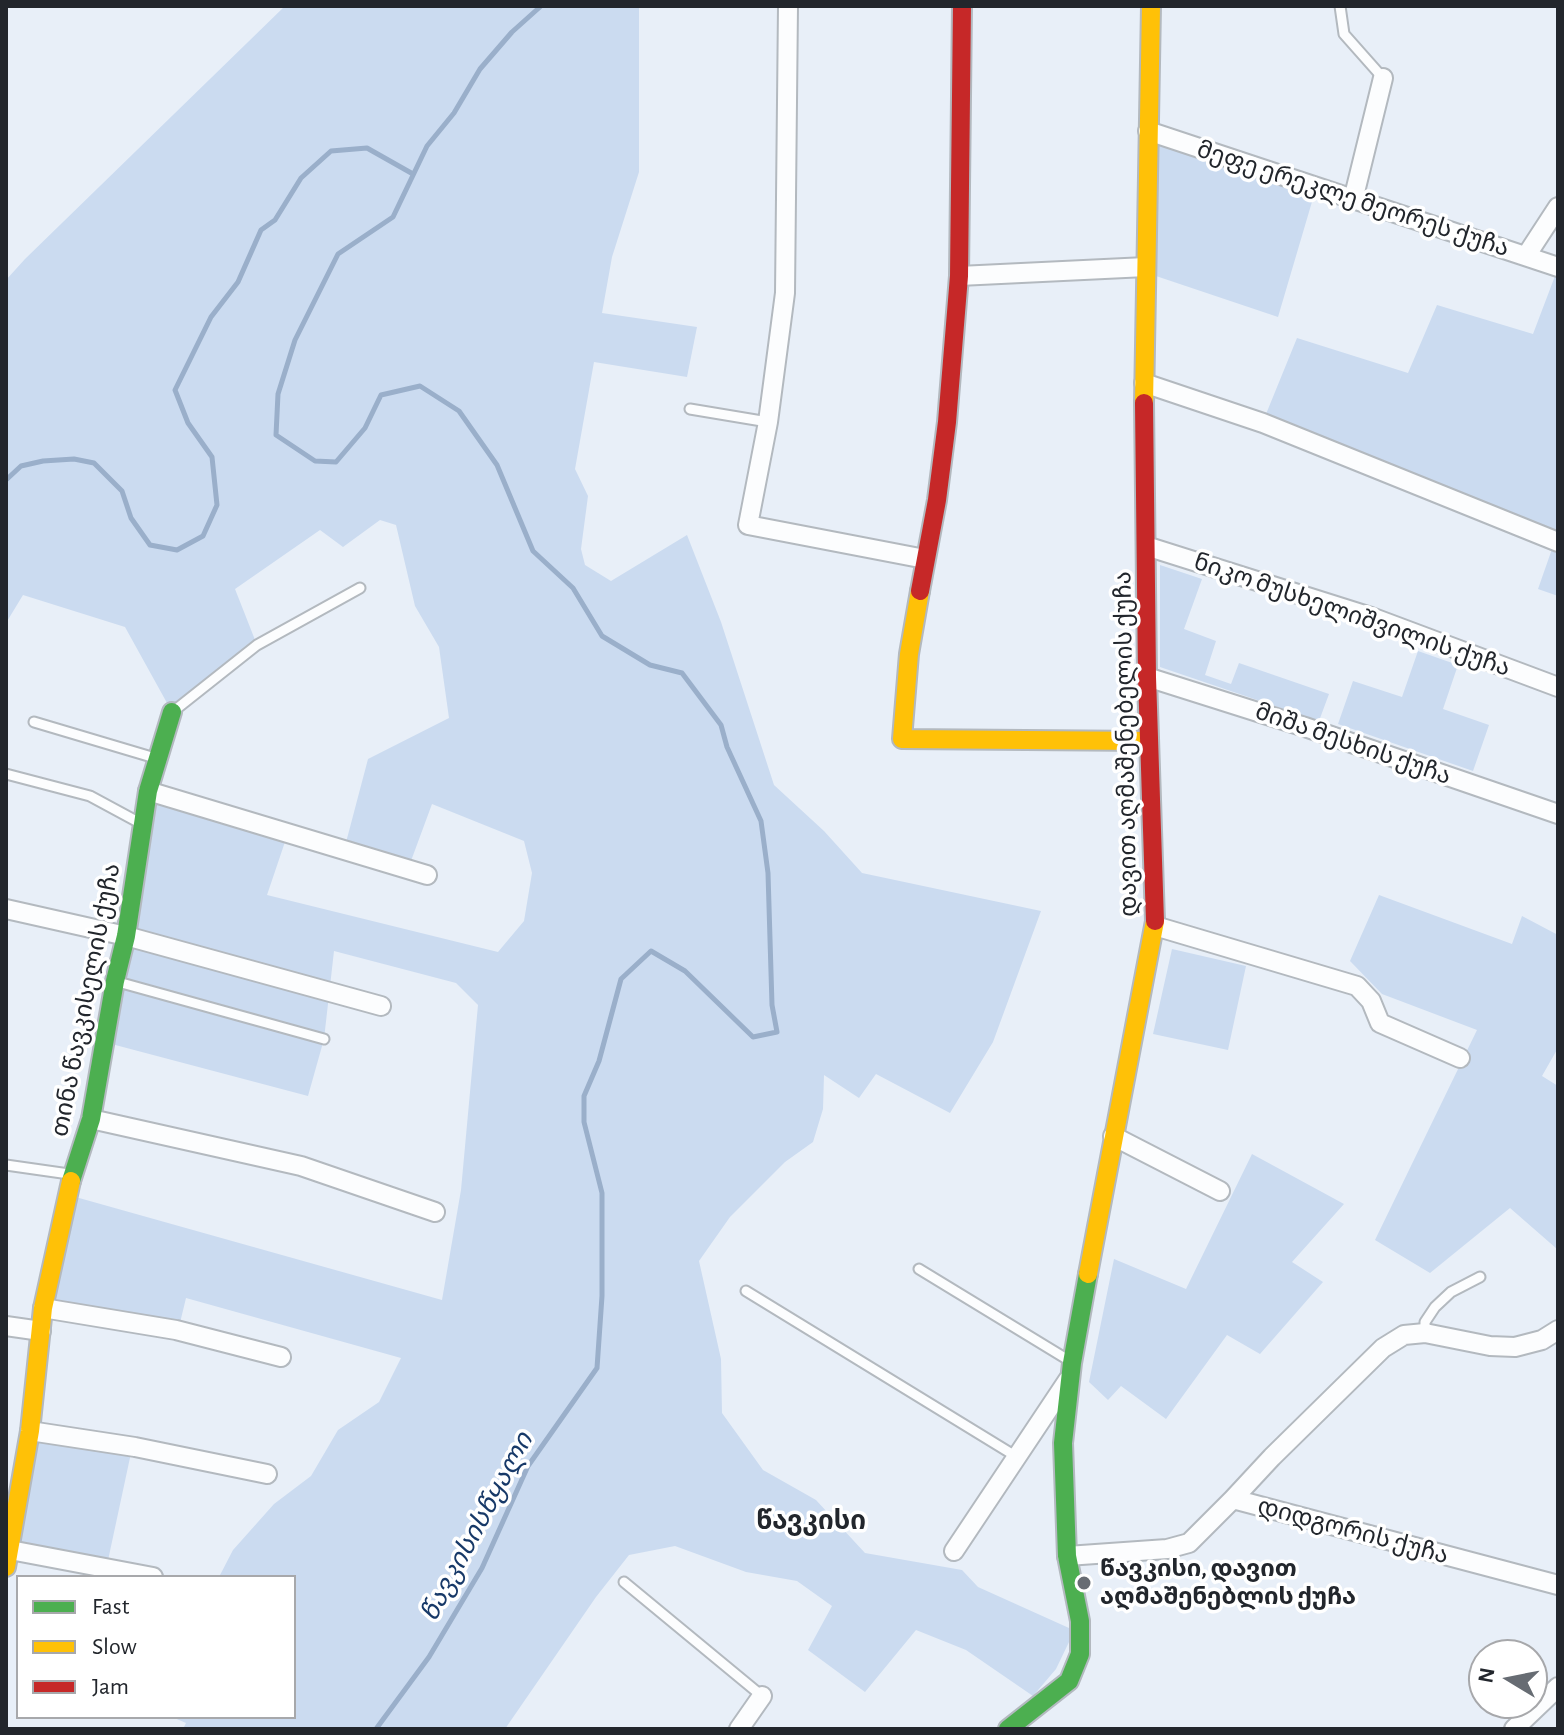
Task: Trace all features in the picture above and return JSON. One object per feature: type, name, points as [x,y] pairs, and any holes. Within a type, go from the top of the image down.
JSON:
[{"type":"street","points":[[788,6],[785,293],[768,422],[748,525],[925,559]]},
{"type":"street","points":[[962,6],[959,276],[947,422],[937,500],[909,654],[902,739],[1149,741]]},
{"type":"street","name":"დავით აღმაშენებელის ქუჩა","points":[[1008,1729],[1069,1681],[1080,1654],[1080,1621],[1067,1556],[1063,1443],[1071,1370],[1155,926],[1147,677],[1144,383],[1151,6]]},
{"type":"street","points":[[1353,200],[1383,78]]},
{"type":"street","name":"მეფე ერეკლე მეორეს ქუჩა","points":[[1148,131],[1558,267]]},
{"type":"street","points":[[1526,256],[1558,207]]},
{"type":"street","points":[[959,276],[1146,267]]},
{"type":"street","points":[[1144,383],[1263,423],[1558,542]]},
{"type":"street","name":"ნიკო მუსხელიშვილის ქუჩა","points":[[1146,546],[1371,617],[1558,687]]},
{"type":"street","name":"მიშა მესხის ქუჩა","points":[[1147,677],[1305,727],[1558,814]]},
{"type":"street","name":"თინა წავკისელის ქუჩა","points":[[8,1559],[30,1431],[43,1308],[52,1261],[73,1175],[91,1119],[126,936],[148,791],[172,712]]},
{"type":"street","points":[[148,791],[427,875]]},
{"type":"street","points":[[6,909],[126,936],[381,1006]]},
{"type":"street","points":[[1155,926],[1357,986],[1371,1001],[1380,1023],[1460,1058]]},
{"type":"street","points":[[91,1119],[301,1166],[435,1212]]},
{"type":"street","points":[[1113,1136],[1220,1191]]},
{"type":"street","points":[[43,1308],[176,1330],[281,1357]]},
{"type":"street","points":[[6,1326],[41,1331]]},
{"type":"street","points":[[1233,1499],[1383,1348],[1404,1335],[1425,1333],[1490,1346],[1515,1347],[1542,1340],[1558,1330]]},
{"type":"street","points":[[954,1551],[1071,1370]]},
{"type":"street","points":[[30,1431],[135,1447],[267,1474]]},
{"type":"street","name":"დიდგორის ქუჩა","points":[[1067,1556],[1167,1549],[1189,1543],[1233,1499],[1558,1585]]},
{"type":"street","points":[[8,1559],[137,1575]]},
{"type":"street","points":[[1514,1729],[1558,1687]]},
{"type":"street","points":[[739,1729],[762,1696]]},
{"type":"lane","points":[[1340,6],[1344,34],[1383,78]]},
{"type":"lane","points":[[690,409],[768,422]]},
{"type":"lane","name":"თინა წავკისელის ქუჩა","points":[[172,712],[257,645],[360,588]]},
{"type":"lane","points":[[34,722],[158,759]]},
{"type":"lane","points":[[6,774],[90,796],[143,825]]},
{"type":"lane","points":[[115,981],[324,1039]]},
{"type":"lane","points":[[6,1165],[73,1175]]},
{"type":"lane","points":[[919,1269],[1071,1370]]},
{"type":"lane","points":[[1425,1333],[1425,1322],[1435,1307],[1451,1292],[1480,1277]]},
{"type":"lane","points":[[746,1291],[1017,1457]]},
{"type":"lane","points":[[624,1582],[762,1696]]},
{"type":"shaded area","points":[[285,6],[639,6],[639,172],[612,257],[602,313],[697,327],[687,377],[594,362],[575,469],[588,496],[581,549],[585,565],[611,581],[687,535],[721,622],[774,785],[824,831],[862,873],[1041,911],[993,1042],[950,1113],[876,1074],[859,1098],[824,1075],[823,1109],[813,1142],[785,1162],[730,1217],[699,1261],[721,1359],[722,1413],[763,1470],[816,1500],[865,1553],[962,1570],[978,1587],[1069,1628],[1069,1642],[1056,1669],[1033,1696],[966,1650],[916,1630],[865,1692],[808,1650],[832,1606],[797,1581],[746,1572],[675,1546],[629,1555],[596,1597],[505,1729],[183,1729],[186,1723],[177,1719],[296,1719],[296,1575],[220,1575],[233,1550],[274,1504],[311,1476],[338,1430],[379,1402],[401,1358],[186,1298],[179,1327],[50,1306],[72,1196],[442,1300],[461,1190],[478,1005],[456,983],[334,951],[324,1039],[308,1096],[104,1042],[148,791],[288,833],[267,895],[498,952],[524,921],[532,873],[524,841],[432,804],[408,869],[344,850],[368,759],[449,718],[439,647],[415,606],[396,525],[380,520],[343,547],[320,530],[235,589],[257,645],[172,712],[125,627],[23,595],[6,623],[6,280]]},
{"type":"shaded area","points":[[1155,142],[1314,195],[1278,317],[1153,275]]},
{"type":"shaded area","points":[[1555,276],[1558,277],[1558,536],[1264,419],[1297,338],[1408,373],[1437,305],[1533,334]]},
{"type":"shaded area","points":[[1552,549],[1558,552],[1558,596],[1538,589]]},
{"type":"shaded area","points":[[1160,565],[1202,579],[1184,629],[1216,641],[1205,675],[1231,684],[1239,663],[1329,694],[1319,721],[1160,667]]},
{"type":"shaded area","points":[[1418,651],[1458,665],[1443,709],[1489,725],[1473,771],[1338,724],[1353,681],[1402,697]]},
{"type":"shaded area","points":[[1379,895],[1512,944],[1522,916],[1558,935],[1558,1048],[1542,1076],[1558,1086],[1557,1249],[1510,1208],[1430,1273],[1375,1240],[1477,1030],[1382,994],[1350,961]]},
{"type":"shaded area","points":[[1172,949],[1246,966],[1228,1050],[1153,1034]]},
{"type":"shaded area","points":[[1252,1154],[1344,1204],[1292,1262],[1323,1282],[1260,1354],[1227,1335],[1166,1419],[1121,1386],[1108,1400],[1089,1382],[1114,1259],[1186,1289]]},
{"type":"shaded area","points":[[35,1438],[131,1453],[107,1565],[16,1548]]},
{"type":"waterway","name":"წავკისისწყალი","points":[[376,1729],[429,1657],[482,1568],[528,1466],[597,1368],[602,1296],[602,1193],[584,1122],[584,1096],[599,1061],[621,979],[651,951],[685,971],[753,1037],[777,1032],[772,1005],[768,873],[761,821],[727,747],[721,725],[682,673],[650,665],[602,636],[573,588],[533,551],[497,465],[459,411],[420,386],[381,395],[365,428],[336,462],[315,461],[276,435],[278,394],[295,340],[338,254],[393,217],[427,146],[454,113],[480,69],[512,32],[541,6]]},
{"type":"waterway","points":[[6,480],[21,466],[43,461],[74,459],[94,463],[122,491],[131,518],[150,545],[177,550],[203,536],[217,505],[212,457],[188,423],[175,390],[211,317],[238,282],[261,230],[275,220],[301,178],[331,151],[367,148],[413,174]]},
{"type":"traffic: fast","points":[[71,1181],[91,1119],[126,936],[148,791],[172,712]]},
{"type":"traffic: fast","points":[[1008,1729],[1069,1681],[1080,1654],[1080,1621],[1067,1556],[1063,1443],[1072,1363],[1088,1274]]},
{"type":"traffic: slow","points":[[1144,403],[1151,6]]},
{"type":"traffic: slow","points":[[920,591],[909,654],[902,739],[1149,741]]},
{"type":"traffic: slow","points":[[1088,1274],[1155,921]]},
{"type":"traffic: slow","points":[[6,1567],[30,1431],[43,1308],[71,1181]]},
{"type":"traffic: jam","points":[[920,591],[937,500],[947,422],[959,276],[962,6]]},
{"type":"traffic: jam","points":[[1144,403],[1147,677],[1155,921]]},
{"type":"place","name":"წავკისი, დავით აღმაშენებლის ქუჩა","points":[[1084,1583]]},
{"type":"district","name":"წავკისი","points":[[811,1521]]}]
